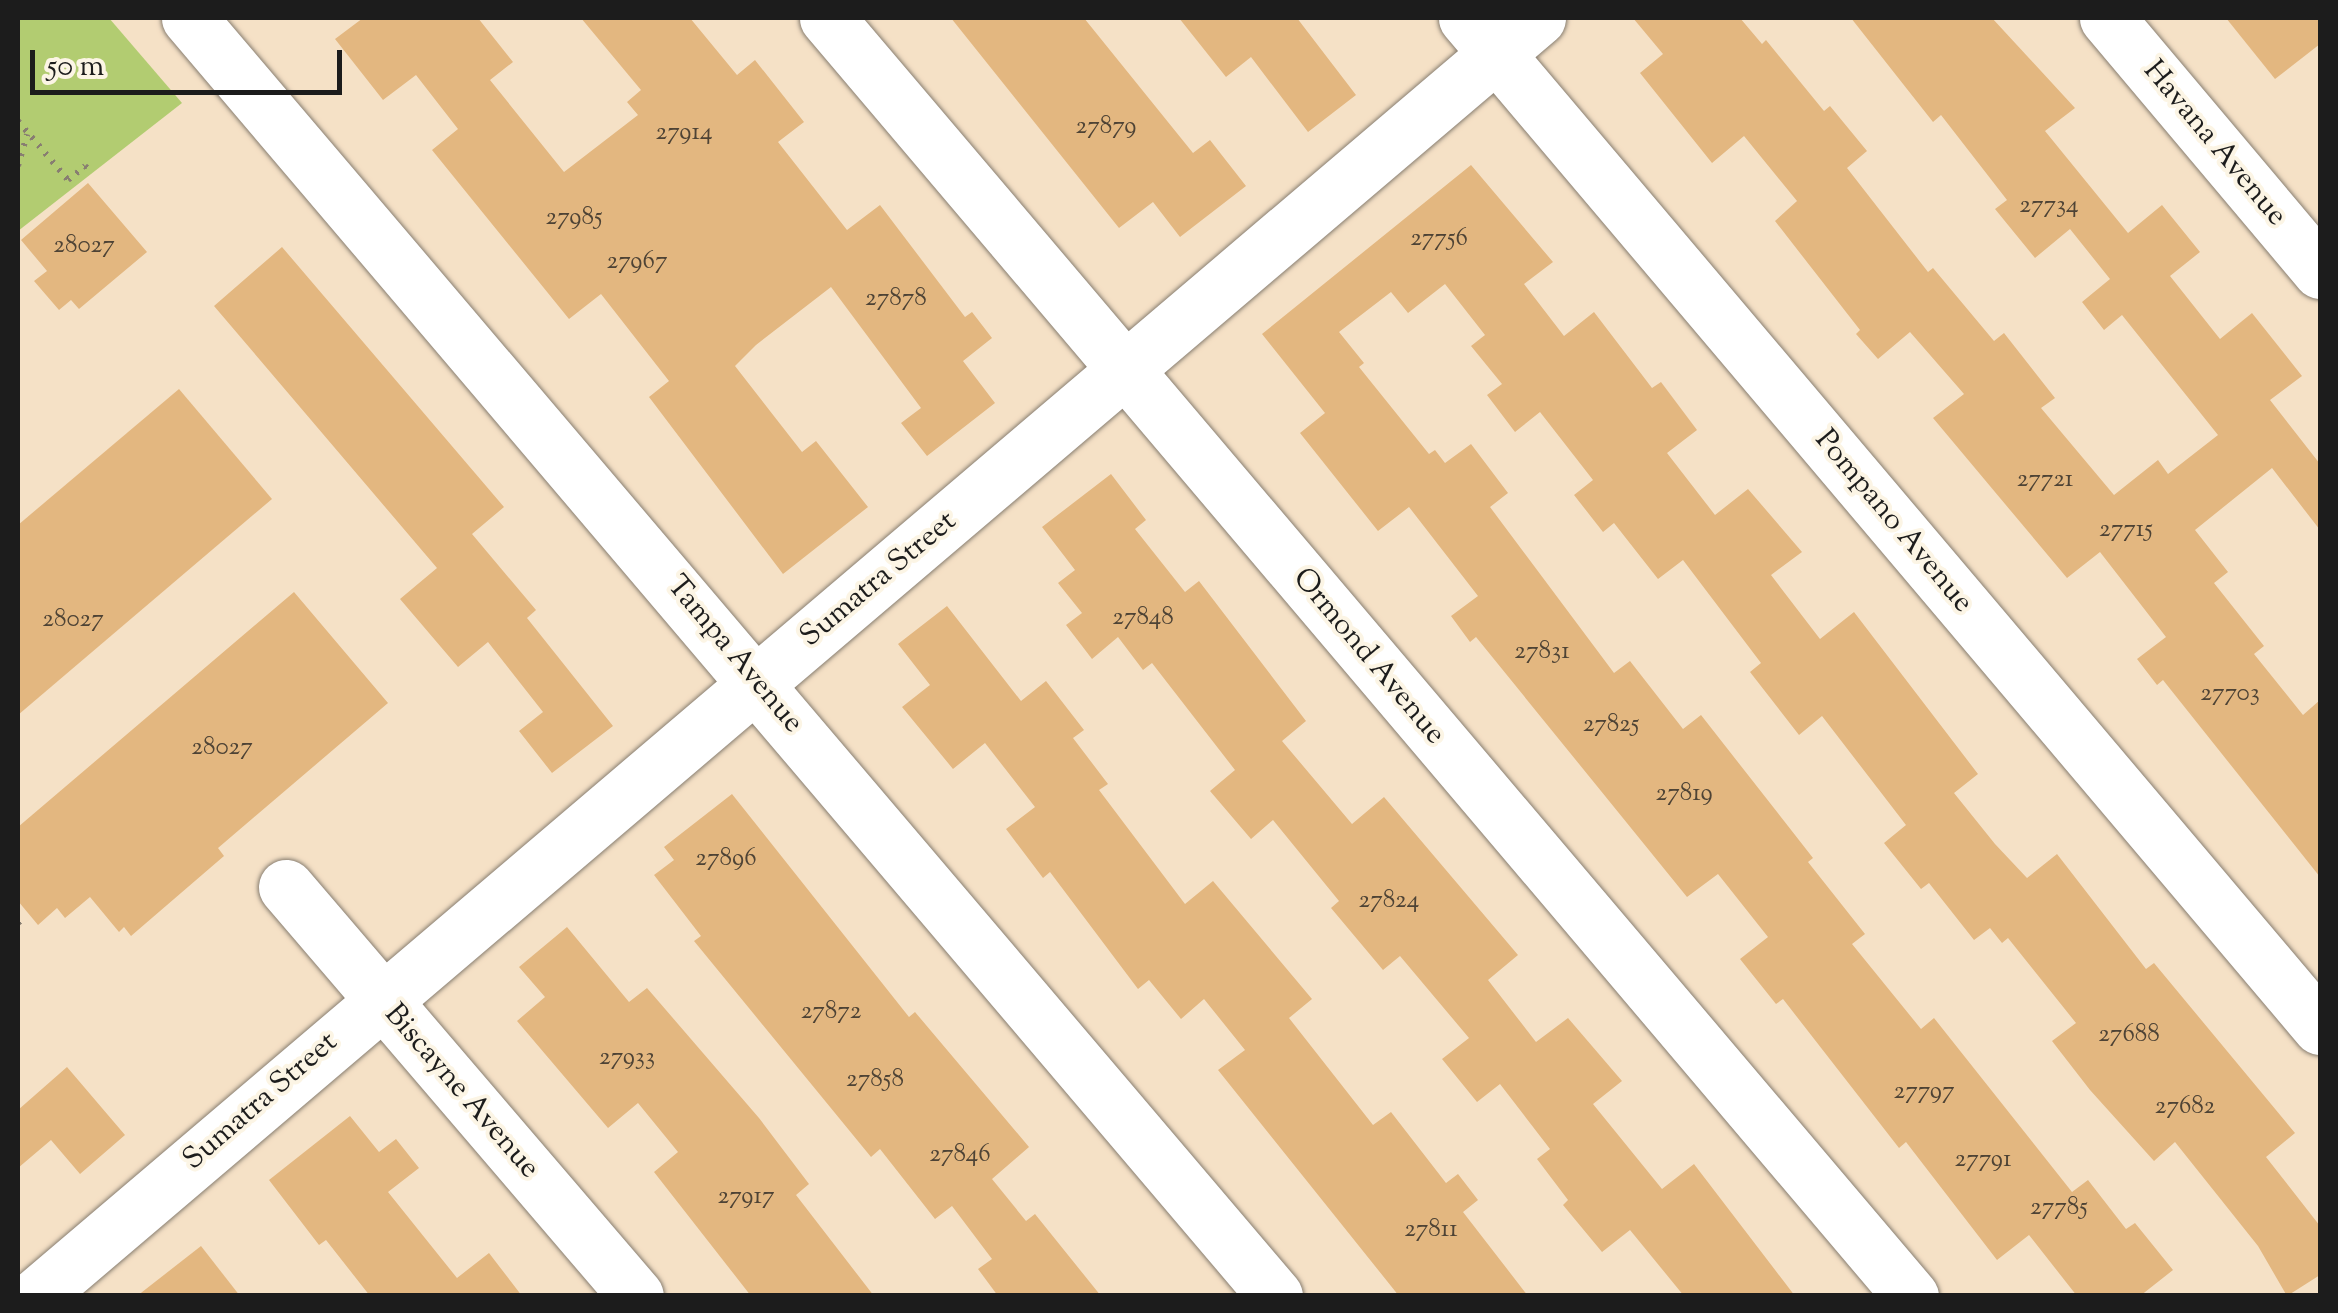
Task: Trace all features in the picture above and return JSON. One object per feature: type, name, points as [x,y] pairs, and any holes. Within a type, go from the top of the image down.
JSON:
[{"type":"street","name":"Tampa Avenue","points":[[189,18],[758,682],[1275,1296]]},
{"type":"street","name":"Ormond Avenue","points":[[826,18],[1912,1296]]},
{"type":"street","name":"Sumatra Street","points":[[36,1296],[381,998],[1127,370],[1481,35],[1538,18]]},
{"type":"street","name":"Havana Avenue","points":[[2107,18],[2320,271]]},
{"type":"street","name":"Pompano Avenue","points":[[1481,35],[2320,1027]]},
{"type":"street","name":"Biscayne Avenue","points":[[286,887],[636,1296]]},
{"type":"street","points":[[18,1289],[23,1296]]},
{"type":"path","points":[[18,121],[68,180],[85,166],[92,172]]},
{"type":"path","points":[[18,166],[28,132]]},
{"type":"path","points":[[18,923],[25,917]]},
{"type":"green space","points":[[18,18],[109,18],[182,103],[18,231]]},
{"type":"building","points":[[363,18],[478,18],[513,62],[490,80],[564,172],[638,115],[627,102],[641,90],[581,18],[690,18],[737,75],[755,60],[804,122],[778,142],[847,230],[880,205],[965,317],[972,312],[992,338],[963,361],[995,403],[927,456],[901,423],[921,408],[831,287],[756,345],[735,366],[802,452],[816,441],[868,507],[783,574],[649,397],[669,381],[601,294],[569,319],[432,150],[458,129],[416,75],[383,100],[335,39]]},
{"type":"building","points":[[951,18],[1084,18],[1193,153],[1210,140],[1246,186],[1180,237],[1153,202],[1119,228]]},
{"type":"building","points":[[1179,18],[1297,18],[1356,95],[1308,132],[1251,57],[1226,77]]},
{"type":"building","points":[[1633,18],[1740,18],[1762,44],[1766,40],[1824,111],[1830,106],[1867,151],[1847,168],[1928,272],[1933,268],[1994,341],[2004,333],[2055,398],[2041,408],[2114,495],[2158,460],[2168,474],[2218,435],[2122,315],[2104,330],[2082,302],[2110,279],[2070,229],[2035,258],[1995,209],[2007,200],[1941,115],[1933,122],[1851,18],[1992,18],[2075,108],[2045,131],[2128,233],[2162,205],[2200,252],[2170,276],[2220,339],[2252,313],[2302,376],[2270,400],[2320,464],[2320,530],[2272,468],[2195,530],[2228,572],[2214,583],[2264,646],[2254,654],[2303,715],[2320,700],[2320,877],[2163,680],[2157,685],[2137,659],[2166,637],[2100,552],[2067,578],[1933,418],[1964,394],[1910,332],[1878,359],[1775,221],[1797,201],[1744,136],[1712,163],[1640,73],[1663,54]]},
{"type":"building","points":[[2226,18],[2320,18],[2320,44],[2275,79]]},
{"type":"building","points":[[1471,165],[1553,262],[1524,284],[1564,336],[1594,312],[1652,388],[1661,382],[1697,430],[1667,453],[1715,515],[1748,489],[1802,552],[1771,575],[1820,639],[1854,612],[1978,774],[1954,793],[1995,844],[2027,878],[2057,854],[2146,969],[2154,963],[2295,1133],[2266,1157],[2320,1226],[2320,1275],[2287,1296],[2258,1246],[2175,1142],[2154,1161],[2090,1090],[2052,1041],[2076,1023],[2008,938],[2002,943],[1990,928],[1974,940],[1929,883],[1921,889],[1884,843],[1906,825],[1822,716],[1799,735],[1750,672],[1761,663],[1683,560],[1658,579],[1614,523],[1603,532],[1574,495],[1593,480],[1540,412],[1515,432],[1487,395],[1502,384],[1471,346],[1485,335],[1445,284],[1408,313],[1391,292],[1339,332],[1364,363],[1359,367],[1429,454],[1435,450],[1445,463],[1471,444],[1508,493],[1490,507],[1614,673],[1630,661],[1683,729],[1701,715],[1813,858],[1808,862],[1865,934],[1852,944],[1921,1029],[1934,1018],[2072,1192],[2088,1180],[2126,1229],[2135,1223],[2173,1270],[2140,1296],[2077,1296],[2029,1235],[1997,1260],[1906,1142],[1899,1148],[1783,999],[1776,1004],[1740,959],[1768,937],[1718,874],[1687,897],[1476,637],[1470,642],[1451,616],[1478,596],[1409,507],[1378,531],[1300,433],[1325,413],[1262,334]]},
{"type":"building","points":[[88,183],[147,252],[79,309],[71,300],[59,310],[34,281],[47,271],[21,240]]},
{"type":"building","points":[[282,247],[504,507],[472,534],[536,610],[527,618],[613,726],[552,773],[519,731],[543,712],[488,642],[458,667],[400,599],[437,568],[214,306]]},
{"type":"building","points":[[179,389],[272,499],[18,715],[18,525]]},
{"type":"building","points":[[1111,474],[1146,520],[1135,529],[1185,592],[1199,581],[1306,721],[1282,741],[1352,824],[1384,797],[1518,955],[1488,980],[1536,1042],[1568,1018],[1622,1081],[1593,1104],[1662,1189],[1694,1164],[1795,1296],[1684,1296],[1630,1230],[1602,1252],[1563,1205],[1568,1200],[1537,1159],[1550,1149],[1500,1084],[1477,1102],[1442,1059],[1469,1038],[1400,956],[1383,970],[1331,908],[1339,901],[1273,820],[1251,839],[1210,791],[1235,770],[1152,663],[1143,670],[1118,637],[1092,659],[1066,625],[1082,613],[1058,583],[1075,570],[1042,527]]},
{"type":"building","points":[[294,592],[388,703],[218,848],[224,856],[131,936],[124,927],[119,932],[90,897],[65,918],[57,908],[38,925],[18,901],[18,827]]},
{"type":"building","points":[[947,606],[1021,701],[1046,681],[1084,730],[1073,738],[1108,784],[1099,790],[1185,904],[1213,881],[1312,999],[1289,1018],[1373,1125],[1391,1112],[1446,1183],[1458,1174],[1478,1200],[1463,1212],[1528,1296],[1399,1296],[1218,1070],[1245,1050],[1204,999],[1181,1019],[1149,980],[1138,989],[1050,872],[1043,878],[1006,829],[1035,807],[985,743],[953,769],[902,707],[930,685],[898,644]]},
{"type":"building","points":[[732,794],[909,1017],[915,1012],[1029,1147],[992,1179],[1026,1221],[1035,1214],[1101,1296],[998,1296],[978,1269],[992,1259],[952,1206],[935,1219],[880,1149],[871,1157],[694,941],[701,936],[654,875],[674,860],[664,847]]},
{"type":"building","points":[[567,927],[629,1002],[647,988],[759,1118],[809,1184],[796,1195],[874,1296],[751,1296],[654,1172],[678,1152],[638,1103],[608,1128],[517,1021],[545,997],[519,967]]},
{"type":"building","points":[[67,1067],[125,1135],[80,1174],[51,1140],[18,1168],[18,1110]]},
{"type":"building","points":[[350,1116],[379,1152],[396,1139],[419,1168],[388,1192],[457,1278],[489,1253],[522,1296],[370,1296],[326,1240],[319,1245],[269,1180]]},
{"type":"building","points":[[201,1246],[240,1296],[137,1296]]}]
